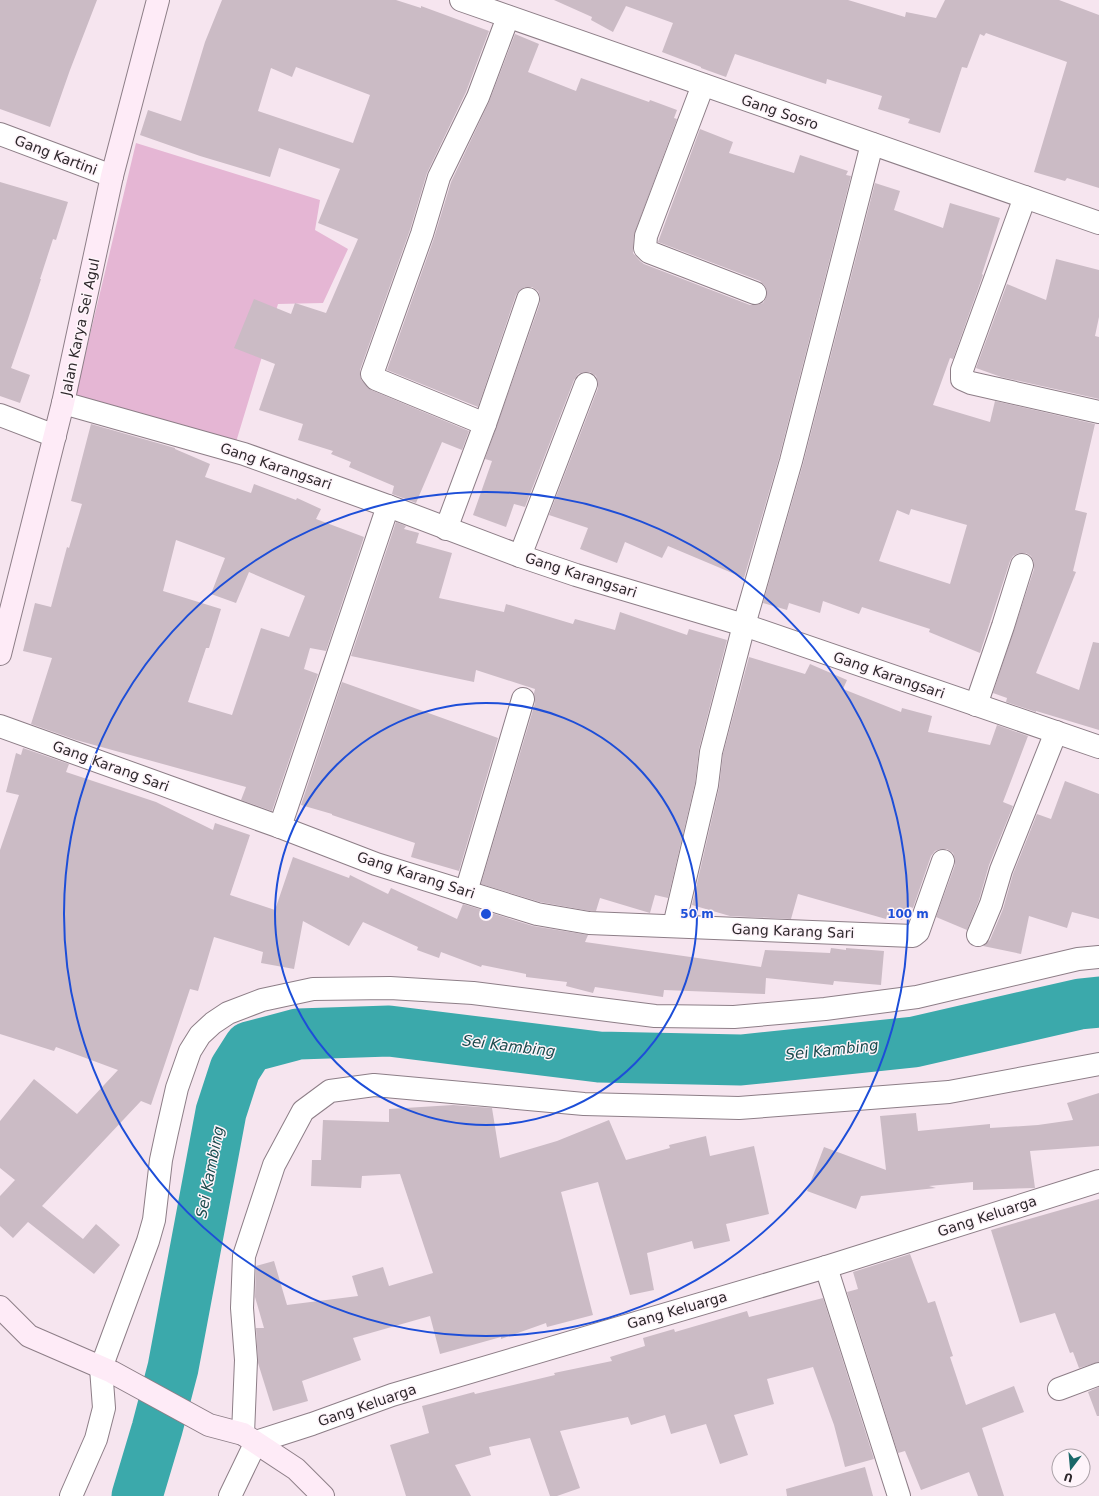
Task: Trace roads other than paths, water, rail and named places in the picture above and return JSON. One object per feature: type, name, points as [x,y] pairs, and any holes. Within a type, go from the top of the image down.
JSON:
[{"type":"main road","name":"Jalan Karya Sei Agul","points":[[0,654],[64,403],[112,176],[158,0]]},
{"type":"main road","points":[[0,1307],[29,1336],[106,1370],[209,1425],[250,1438],[296,1469],[323,1496]]},
{"type":"street","name":"Gang Sosro","points":[[461,0],[1099,223]]},
{"type":"street","points":[[485,424],[376,379],[372,374],[422,234],[439,177],[478,97],[508,17]]},
{"type":"street","points":[[703,85],[646,236],[645,248],[649,252],[755,293]]},
{"type":"street","name":"Gang Kartini","points":[[0,134],[112,176]]},
{"type":"street","points":[[674,926],[707,785],[711,752],[744,626],[791,461],[872,144]]},
{"type":"street","points":[[1025,197],[962,370],[962,379],[971,383],[1099,412]]},
{"type":"street","points":[[446,528],[485,424],[528,299]]},
{"type":"street","points":[[520,556],[586,384]]},
{"type":"street","name":"Gang Karangsari","points":[[64,403],[244,454],[520,556],[576,575],[744,626],[1099,746]]},
{"type":"street","points":[[0,415],[55,436]]},
{"type":"street","points":[[280,827],[388,506]]},
{"type":"street","points":[[976,705],[1004,626],[1022,565]]},
{"type":"street","points":[[466,892],[523,699]]},
{"type":"street","name":"Gang Karang Sari","points":[[0,726],[280,827],[376,864],[537,914],[590,923],[912,936],[918,932],[943,861]]},
{"type":"street","points":[[978,935],[992,904],[1001,870],[1056,732]]},
{"type":"street","points":[[71,1496],[96,1439],[104,1408],[106,1370],[154,1220],[161,1160],[177,1088],[190,1051],[200,1035],[228,1013],[262,1000],[313,989],[390,988],[473,993],[655,1016],[734,1017],[825,1009],[918,997],[1070,961],[1099,957]]},
{"type":"street","points":[[230,1496],[250,1438],[242,1308],[244,1256],[274,1165],[303,1111],[330,1091],[374,1086],[584,1104],[739,1108],[949,1092],[1099,1064]]},
{"type":"street","name":"Gang Keluarga","points":[[250,1438],[312,1424],[392,1395],[826,1267],[1099,1181]]},
{"type":"street","points":[[826,1267],[899,1496]]},
{"type":"street","points":[[1059,1388],[1099,1374]]},
{"type":"waterway","name":"Sei Kambing","points":[[137,1496],[173,1368],[221,1112],[235,1069],[249,1047],[298,1034],[389,1031],[599,1057],[741,1060],[914,1042],[1080,1004],[1099,1002]]}]
